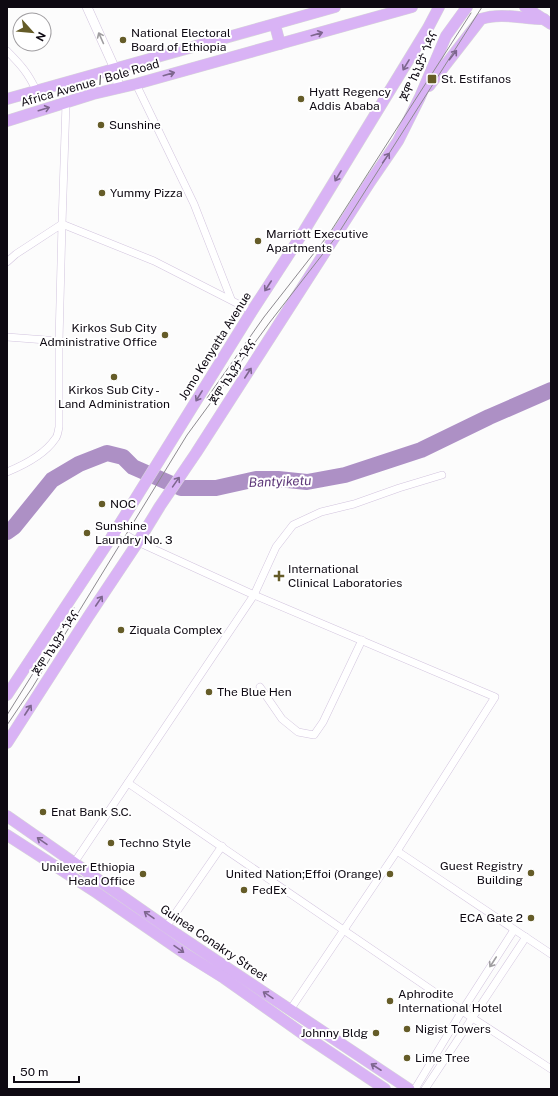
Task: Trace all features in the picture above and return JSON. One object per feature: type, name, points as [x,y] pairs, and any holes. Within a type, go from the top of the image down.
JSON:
[{"type":"main road","name":"Africa Avenue / Bole Road","points":[[7,99],[335,7]]},
{"type":"main road","name":"Africa Avenue / Bole Road","points":[[7,120],[93,94],[136,84],[412,7]]},
{"type":"main road","name":"Jomo Kenyatta Avenue","points":[[7,695],[116,530],[252,311],[304,231],[428,28],[439,7]]},
{"type":"main road","name":"ጆሞ ኬኒያታ ጎዳና","points":[[7,743],[398,141],[420,97],[446,36],[467,7]]},
{"type":"main road","points":[[526,7],[547,21]]},
{"type":"main road","points":[[420,97],[481,19],[489,16],[499,16],[547,21]]},
{"type":"main road","points":[[275,25],[280,44]]},
{"type":"main road","name":"Guinea Conakry Street","points":[[9,822],[74,863],[166,927],[409,1089]]},
{"type":"main road","name":"Guinea Conakry Street","points":[[7,835],[224,978],[310,1039],[385,1089]]},
{"type":"main road","points":[[97,893],[105,884]]},
{"type":"street","points":[[88,7],[115,69],[119,88]]},
{"type":"street","points":[[7,52],[21,64],[29,75],[36,90]]},
{"type":"street","points":[[136,84],[194,204],[231,299]]},
{"type":"street","points":[[7,472],[32,459],[50,446],[56,438],[59,427],[59,342],[66,103]]},
{"type":"street","points":[[62,224],[154,261],[252,311]]},
{"type":"street","points":[[7,262],[16,254],[62,224]]},
{"type":"street","points":[[7,337],[59,342]]},
{"type":"street","points":[[74,863],[254,595],[276,547],[293,525],[321,512],[354,504],[442,475]]},
{"type":"street","points":[[116,530],[138,542],[254,595],[495,697],[397,851],[290,1010]]},
{"type":"street","points":[[260,687],[282,719],[298,732],[314,735],[323,722],[362,640]]},
{"type":"street","points":[[128,783],[462,1011],[551,1069]]},
{"type":"street","points":[[166,927],[222,846]]},
{"type":"street","points":[[397,851],[551,954]]},
{"type":"street","points":[[415,1089],[462,1011],[514,930]]},
{"type":"street","points":[[425,1089],[471,1017],[526,937]]},
{"type":"street","points":[[310,1039],[317,1028]]},
{"type":"waterway","name":"Bantyiketu","points":[[7,532],[14,527],[52,480],[79,464],[107,453],[123,457],[133,467],[181,488],[216,488],[256,479],[278,479],[307,482],[345,475],[421,450],[489,417],[551,390]]},
{"type":"tram line","points":[[7,725],[32,688],[187,435],[270,322],[336,237],[482,7]]},
{"type":"tram line","points":[[207,398],[264,317],[329,234],[471,13]]},
{"type":"tram line","points":[[7,715],[74,608]]},
{"type":"place","name":"National Electoral Board of Ethiopia","points":[[123,40]]},
{"type":"place","name":"St. Estifanos","points":[[432,79]]},
{"type":"place","name":"Hyatt Regency Addis Ababa","points":[[301,99]]},
{"type":"place","name":"Sunshine","points":[[101,125]]},
{"type":"place","name":"Yummy Pizza","points":[[102,193]]},
{"type":"place","name":"Marriott Executive Apartments","points":[[258,241]]},
{"type":"place","name":"Kirkos Sub City Administrative Office","points":[[165,335]]},
{"type":"place","name":"Kirkos Sub City - Land Administration","points":[[114,377]]},
{"type":"place","name":"NOC","points":[[102,504]]},
{"type":"place","name":"Sunshine Laundry No. 3","points":[[87,533]]},
{"type":"place","name":"International Clinical Laboratories","points":[[279,576]]},
{"type":"place","name":"Ziquala Complex","points":[[121,630]]},
{"type":"place","name":"The Blue Hen","points":[[209,692]]},
{"type":"place","name":"Enat Bank S.C.","points":[[43,812]]},
{"type":"place","name":"Techno Style","points":[[111,843]]},
{"type":"place","name":"Guest Registry Building","points":[[531,873]]},
{"type":"place","name":"Unilever Ethiopia Head Office","points":[[143,874]]},
{"type":"place","name":"United Nation;Effoi (Orange)","points":[[390,874]]},
{"type":"place","name":"FedEx","points":[[244,890]]},
{"type":"place","name":"ECA Gate 2","points":[[531,918]]},
{"type":"place","name":"Aphrodite International Hotel","points":[[390,1001]]},
{"type":"place","name":"Nigist Towers","points":[[407,1029]]},
{"type":"place","name":"Johnny Bldg","points":[[376,1033]]},
{"type":"place","name":"Lime Tree","points":[[407,1058]]}]
